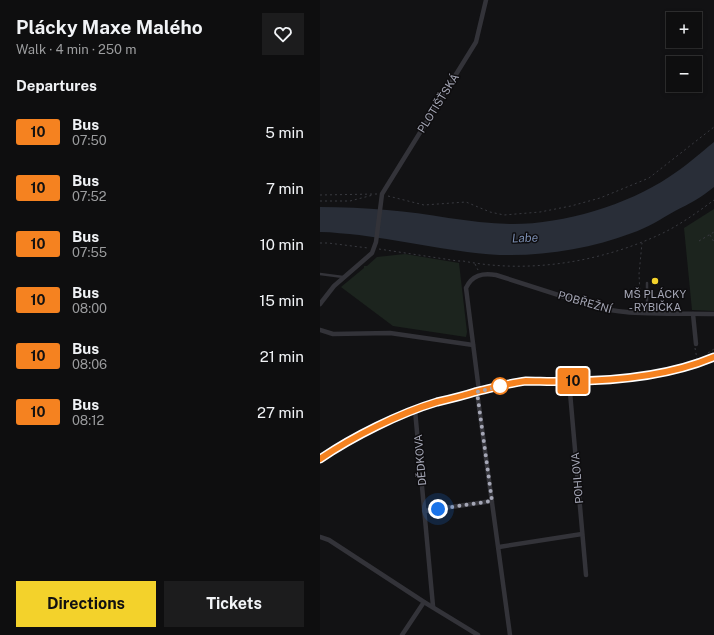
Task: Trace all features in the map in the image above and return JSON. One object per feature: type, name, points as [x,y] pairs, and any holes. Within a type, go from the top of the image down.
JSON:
[{"type":"street","name":"PLOTIŠŤSKÁ","points":[[374,249],[382,194],[476,42],[486,0]]},
{"type":"street","points":[[320,304],[334,286],[370,256],[374,249]]},
{"type":"street","name":"POBŘEŽNÍ","points":[[481,275],[496,275],[600,308],[634,313],[714,314]]},
{"type":"street","points":[[481,275],[472,279],[466,288],[510,635]]},
{"type":"street","points":[[693,314],[696,344]]},
{"type":"street","points":[[320,330],[333,334],[390,333],[473,344]]},
{"type":"street","points":[[320,459],[348,442],[415,410],[436,402],[526,382],[605,380],[663,372],[700,363],[714,357]]},
{"type":"street","name":"POHLOVA","points":[[569,381],[586,574]]},
{"type":"street","name":"DĚDKOVA","points":[[415,410],[433,606]]},
{"type":"street","points":[[424,510],[492,501]]},
{"type":"street","points":[[499,547],[582,534]]},
{"type":"street","points":[[320,537],[328,540],[478,635]]},
{"type":"street","points":[[402,635],[424,602]]},
{"type":"lane","points":[[320,274],[343,277]]},
{"type":"lane","points":[[647,283],[647,313]]},
{"type":"path","points":[[382,194],[424,205],[466,202],[490,212],[504,215],[540,212],[563,208],[600,198],[649,178],[714,127]]},
{"type":"path","points":[[320,195],[375,194],[350,201],[320,201]]},
{"type":"path","points":[[320,243],[506,266],[538,266],[566,263],[593,258],[642,242],[663,233],[714,200]]},
{"type":"path","points":[[699,241],[714,232]]},
{"type":"path","points":[[710,234],[714,242]]},
{"type":"path","points":[[634,313],[640,294],[639,274],[642,242]]},
{"type":"path","points":[[475,263],[481,275]]},
{"type":"path","points":[[696,344],[696,359]]},
{"type":"path","points":[[708,353],[714,349]]},
{"type":"shaded area","points":[[714,209],[714,311],[692,310],[684,228]]},
{"type":"shaded area","points":[[405,254],[459,263],[467,332],[466,337],[393,326],[341,287],[364,268],[364,266],[367,266],[377,257]]},
{"type":"water","name":"Labe","points":[[714,142],[714,187],[695,200],[643,229],[613,240],[592,245],[551,253],[530,255],[488,254],[359,235],[320,232],[320,207],[403,211],[497,224],[533,223],[574,217],[615,204],[652,187],[681,169]]},
{"type":"bus line","name":"10","points":[[320,459],[380,425],[436,402],[515,383],[605,380],[663,372],[700,363],[714,357]]},
{"type":"place","name":"MŠ PLÁCKY - RYBIČKA","points":[[655,281]]},
{"type":"route","points":[[438,509],[492,501],[477,392],[504,385],[500,386]]}]
